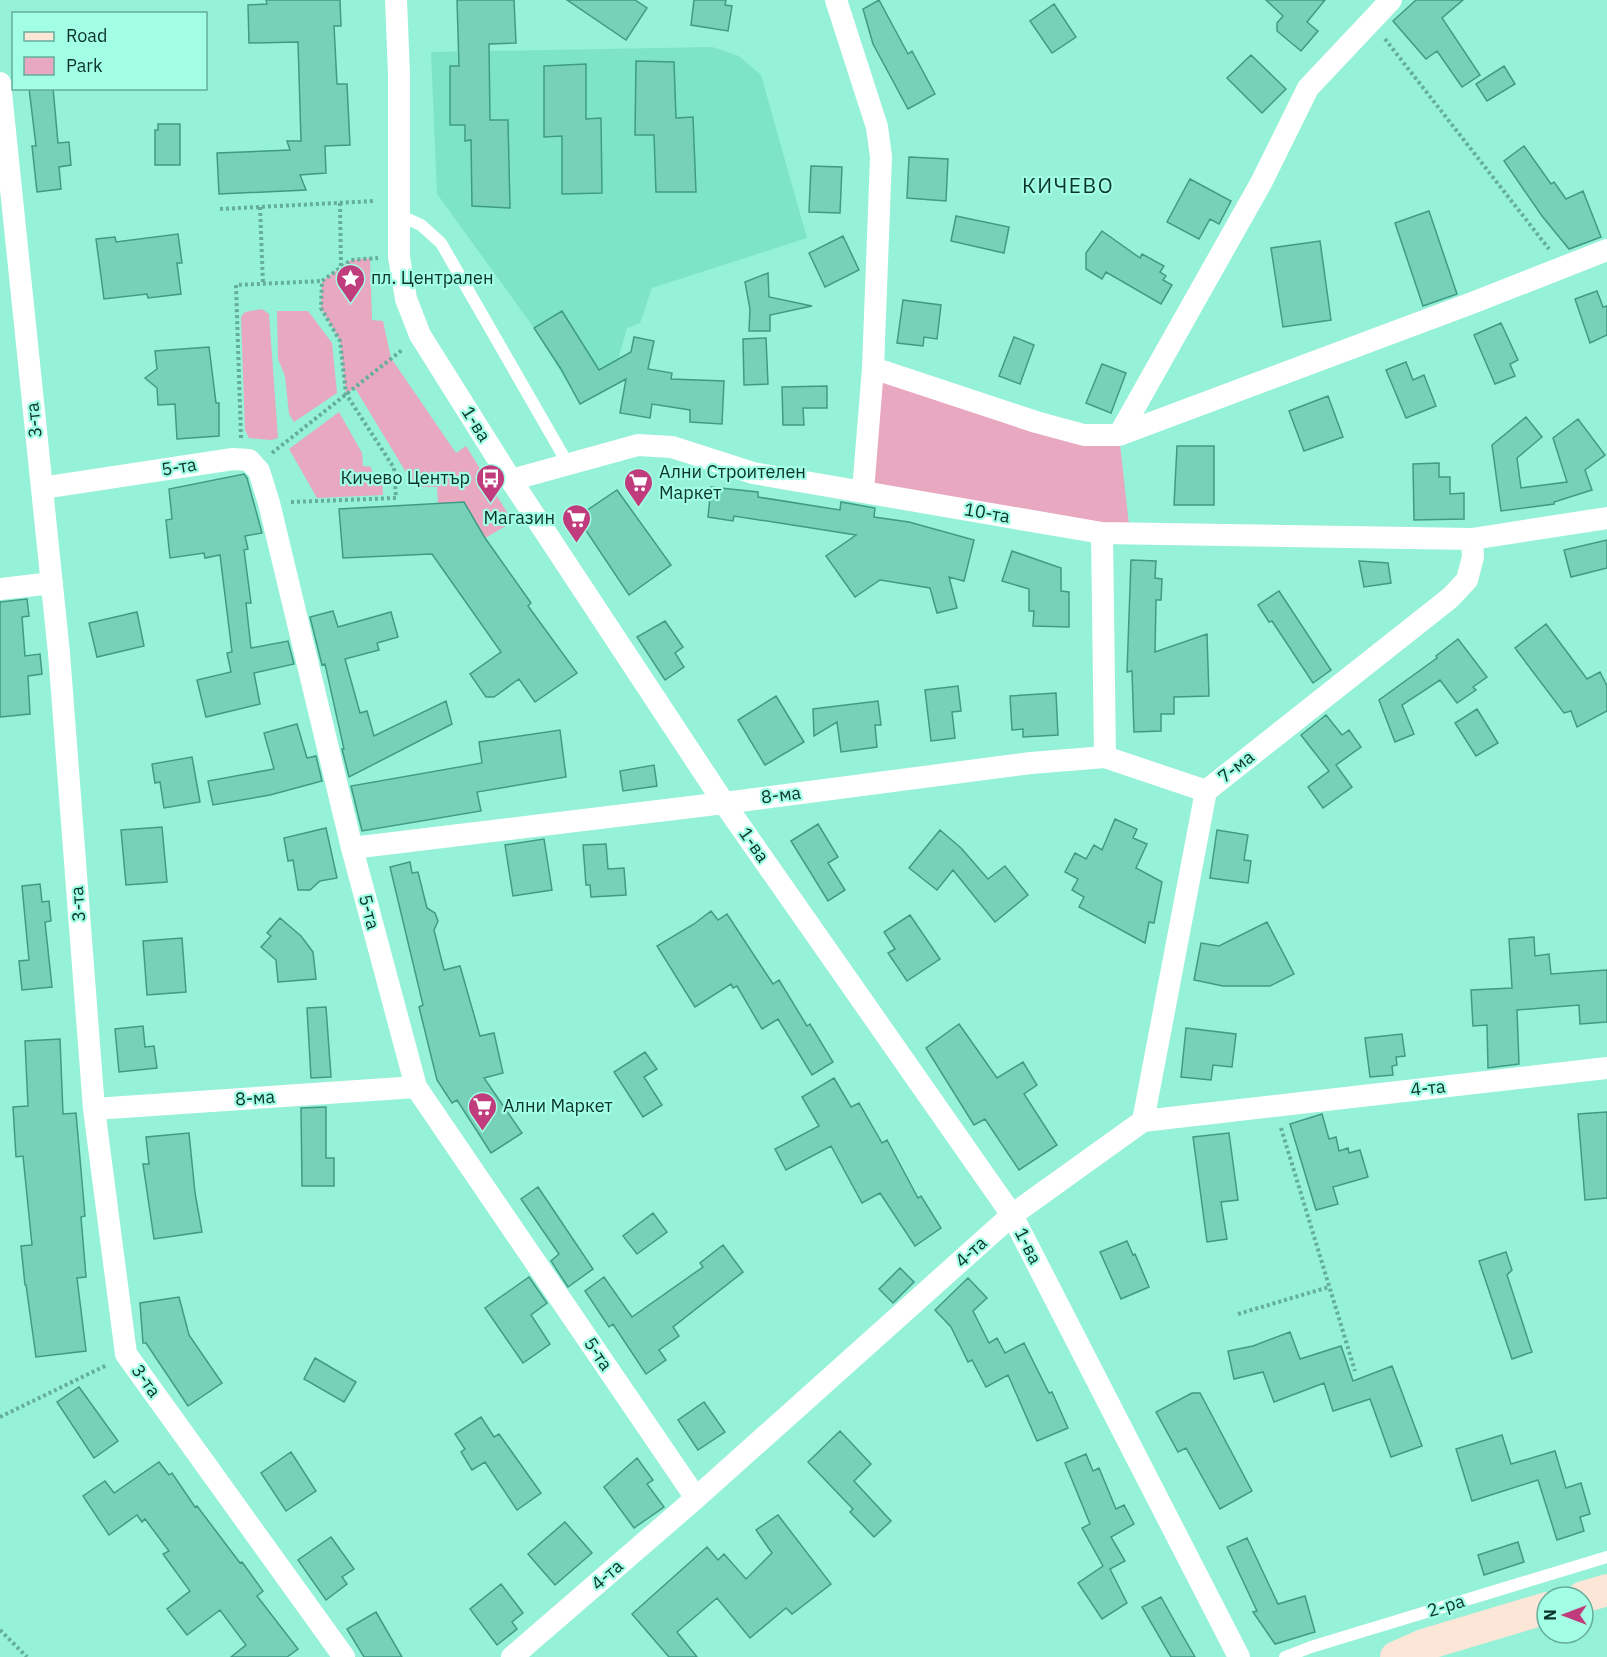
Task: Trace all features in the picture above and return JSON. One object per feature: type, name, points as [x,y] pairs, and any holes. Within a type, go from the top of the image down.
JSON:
[{"type":"street","name":"1-ва","points":[[396,0],[399,74],[399,257],[406,298],[420,335],[511,480],[724,803],[1012,1215],[1239,1657]]},
{"type":"street","points":[[836,0],[878,127],[881,157],[873,368],[863,491]]},
{"type":"street","points":[[1119,435],[1261,183],[1308,88],[1391,0]]},
{"type":"street","name":"3-та","points":[[0,82],[52,583],[94,1109],[126,1354],[344,1657]]},
{"type":"street","points":[[873,368],[1036,422],[1084,435],[1119,435],[1607,250]]},
{"type":"street","name":"10-та","points":[[511,480],[638,445],[672,447],[753,473],[1102,533],[1472,539],[1607,518]]},
{"type":"street","name":"5-та","points":[[42,488],[233,459],[248,463],[259,471],[269,503],[352,848],[416,1087],[696,1498]]},
{"type":"street","points":[[1102,533],[1105,757]]},
{"type":"street","name":"7-ма","points":[[1143,1121],[1206,791],[1450,598],[1467,580],[1473,557],[1472,539]]},
{"type":"street","points":[[0,589],[52,583]]},
{"type":"street","name":"8-ма","points":[[352,848],[1031,763],[1105,757],[1206,791]]},
{"type":"street","name":"4-та","points":[[512,1657],[696,1498],[1012,1215],[1143,1121],[1607,1068]]},
{"type":"street","name":"8-ма","points":[[94,1109],[416,1087]]},
{"type":"street","points":[[1396,1657],[1423,1646],[1535,1612]]},
{"type":"lane","points":[[399,207],[441,243],[568,464]]},
{"type":"lane","name":"2-ра","points":[[1285,1657],[1311,1647],[1607,1557]]},
{"type":"path","points":[[1370,20],[1563,267]]},
{"type":"path","points":[[340,202],[341,268]]},
{"type":"path","points":[[220,209],[340,202],[399,207]]},
{"type":"path","points":[[260,207],[263,284]]},
{"type":"path","points":[[248,463],[236,285],[322,281],[351,260],[399,257]]},
{"type":"path","points":[[269,503],[396,498],[394,468],[346,394],[340,341],[321,308],[322,281]]},
{"type":"path","points":[[248,463],[346,394],[420,335]]},
{"type":"path","points":[[1274,1105],[1355,1371]]},
{"type":"path","points":[[1238,1314],[1329,1287]]},
{"type":"path","points":[[0,1417],[93,1373],[126,1354]]},
{"type":"path","points":[[0,1630],[27,1657]]},
{"type":"shaded area","points":[[712,47],[739,56],[761,75],[807,238],[652,288],[640,323],[627,328],[610,388],[580,404],[534,328],[437,194],[431,52]]},
{"type":"green space","points":[[370,258],[372,320],[383,321],[391,358],[456,453],[466,446],[513,522],[485,538],[464,502],[438,504],[437,487],[415,487],[355,388],[346,394],[340,341],[321,308],[322,281],[351,260]]},
{"type":"green space","points":[[262,309],[269,314],[278,438],[271,440],[249,438],[245,430],[241,317],[245,312]]},
{"type":"green space","points":[[277,311],[308,311],[332,343],[337,393],[294,422],[289,414],[285,376],[278,359]]},
{"type":"green space","points":[[873,368],[1119,435],[1130,534],[863,491]]},
{"type":"green space","points":[[339,412],[362,453],[363,466],[371,467],[373,475],[382,476],[383,495],[317,498],[289,449]]},
{"type":"building","points":[[266,0],[340,0],[341,26],[334,26],[337,84],[347,84],[350,145],[325,146],[326,173],[300,175],[306,190],[219,194],[217,153],[290,150],[287,141],[301,141],[298,42],[249,43],[248,5],[267,4]]},
{"type":"building","points":[[457,0],[514,0],[516,43],[489,44],[490,120],[508,120],[510,208],[472,206],[471,140],[465,141],[465,125],[450,125],[450,66],[459,66]]},
{"type":"building","points":[[567,0],[635,0],[647,8],[626,40]]},
{"type":"building","points":[[694,0],[726,0],[725,5],[732,6],[728,31],[691,25]]},
{"type":"building","points":[[879,0],[908,54],[912,51],[935,94],[908,109],[873,44],[863,9]]},
{"type":"building","points":[[1266,0],[1325,0],[1307,22],[1318,31],[1301,51],[1277,31],[1277,23],[1283,16]]},
{"type":"building","points":[[1416,0],[1463,0],[1442,18],[1480,75],[1462,87],[1437,51],[1426,59],[1393,21]]},
{"type":"building","points":[[1054,4],[1076,37],[1052,53],[1030,21]]},
{"type":"building","points":[[1251,55],[1286,89],[1262,113],[1227,78]]},
{"type":"building","points":[[636,61],[674,62],[676,118],[693,117],[696,192],[656,192],[654,135],[635,135]]},
{"type":"building","points":[[586,64],[586,119],[601,118],[602,193],[562,194],[562,136],[544,137],[544,66]]},
{"type":"building","points":[[1504,66],[1515,84],[1487,101],[1476,84]]},
{"type":"building","points":[[29,90],[53,90],[58,143],[69,142],[71,165],[59,167],[61,189],[37,192],[32,146],[36,146]]},
{"type":"building","points":[[158,124],[180,124],[180,165],[155,165],[155,130],[158,130]]},
{"type":"building","points":[[1524,146],[1551,184],[1554,182],[1566,199],[1583,191],[1601,237],[1569,249],[1542,216],[1504,161]]},
{"type":"building","points":[[909,157],[948,159],[946,201],[907,198]]},
{"type":"building","points":[[811,166],[842,167],[840,213],[809,212]]},
{"type":"building","points":[[1190,179],[1231,201],[1219,224],[1210,219],[1199,239],[1167,222]]},
{"type":"building","points":[[1429,211],[1457,294],[1423,306],[1395,223]]},
{"type":"building","points":[[956,216],[1009,227],[1004,253],[951,241]]},
{"type":"building","points":[[1102,231],[1140,258],[1142,254],[1164,266],[1160,272],[1166,276],[1163,280],[1172,285],[1161,304],[1106,272],[1102,279],[1086,269],[1086,253]]},
{"type":"building","points":[[178,234],[182,263],[177,263],[181,294],[148,298],[147,294],[104,299],[96,239],[115,237],[116,242]]},
{"type":"building","points":[[843,236],[859,270],[825,287],[809,253]]},
{"type":"building","points":[[1320,241],[1331,320],[1283,327],[1271,248]]},
{"type":"building","points":[[768,273],[769,297],[812,306],[770,315],[770,331],[749,331],[750,309],[745,282]]},
{"type":"building","points":[[1597,291],[1603,307],[1607,306],[1607,335],[1590,343],[1575,299]]},
{"type":"building","points":[[903,300],[941,305],[937,339],[924,337],[923,346],[897,343]]},
{"type":"building","points":[[562,311],[599,370],[631,352],[634,337],[654,341],[648,369],[672,373],[671,379],[724,381],[722,424],[690,422],[690,410],[652,404],[650,418],[620,413],[626,379],[580,404],[561,369],[534,328]]},
{"type":"building","points":[[1501,323],[1518,360],[1510,364],[1515,376],[1495,384],[1474,335]]},
{"type":"building","points":[[1014,337],[1034,345],[1020,384],[999,376]]},
{"type":"building","points":[[766,338],[768,384],[744,385],[743,339]]},
{"type":"building","points":[[209,347],[216,403],[219,403],[219,436],[177,439],[175,404],[158,405],[157,388],[145,378],[157,369],[155,351]]},
{"type":"building","points":[[1406,362],[1413,380],[1424,375],[1436,406],[1406,418],[1386,370]]},
{"type":"building","points":[[1102,364],[1126,373],[1111,413],[1086,403]]},
{"type":"building","points":[[827,386],[827,408],[803,408],[804,425],[783,425],[782,387]]},
{"type":"building","points":[[1328,396],[1343,437],[1304,451],[1289,411]]},
{"type":"building","points":[[1526,417],[1542,437],[1517,458],[1521,488],[1567,482],[1553,438],[1578,419],[1605,455],[1585,470],[1592,490],[1554,502],[1554,504],[1501,511],[1492,445]]},
{"type":"building","points":[[1177,446],[1214,446],[1214,505],[1174,505]]},
{"type":"building","points":[[1439,463],[1439,477],[1450,477],[1450,494],[1464,493],[1464,519],[1414,520],[1413,464]]},
{"type":"building","points":[[244,474],[262,533],[245,536],[248,549],[244,550],[251,603],[246,603],[251,648],[288,641],[294,664],[254,673],[260,704],[206,717],[197,680],[231,672],[227,653],[232,652],[220,555],[205,558],[204,553],[170,558],[166,520],[172,519],[169,489]]},
{"type":"building","points":[[711,487],[758,492],[758,497],[840,510],[841,502],[875,508],[874,517],[909,522],[974,540],[964,581],[949,577],[957,608],[937,613],[930,588],[880,580],[855,597],[826,556],[856,535],[734,516],[733,521],[708,517]]},
{"type":"building","points":[[617,490],[671,565],[629,595],[577,517]]},
{"type":"building","points":[[464,502],[485,538],[531,603],[528,606],[577,673],[535,702],[519,679],[494,697],[486,697],[470,674],[501,652],[432,554],[343,558],[339,509]]},
{"type":"building","points":[[1607,540],[1607,568],[1571,577],[1564,550]]},
{"type":"building","points":[[1012,551],[1061,568],[1061,591],[1069,592],[1069,627],[1033,626],[1034,611],[1029,611],[1029,589],[1002,581]]},
{"type":"building","points":[[1131,560],[1156,561],[1155,578],[1162,579],[1161,600],[1156,600],[1155,652],[1207,634],[1209,696],[1174,697],[1174,714],[1161,714],[1161,731],[1134,732],[1132,671],[1127,672]]},
{"type":"building","points":[[1359,561],[1388,563],[1391,583],[1364,587]]},
{"type":"building","points":[[1279,591],[1331,670],[1313,683],[1272,621],[1269,622],[1258,605]]},
{"type":"building","points":[[27,599],[29,616],[22,617],[25,656],[40,654],[42,674],[28,676],[30,714],[0,717],[0,602]]},
{"type":"building","points":[[333,611],[338,627],[391,612],[398,637],[377,643],[379,650],[345,659],[360,713],[367,711],[374,736],[446,701],[452,724],[349,777],[325,664],[322,665],[310,617]]},
{"type":"building","points":[[137,612],[144,646],[97,657],[89,623]]},
{"type":"building","points":[[665,621],[683,647],[675,653],[684,667],[665,680],[637,637]]},
{"type":"building","points":[[1546,624],[1587,679],[1600,672],[1607,686],[1607,711],[1577,727],[1571,711],[1564,713],[1515,648]]},
{"type":"building","points":[[1458,639],[1487,677],[1473,687],[1476,690],[1457,703],[1440,680],[1402,705],[1414,734],[1395,742],[1379,700],[1437,658],[1436,656]]},
{"type":"building","points":[[958,686],[961,711],[952,712],[955,738],[931,741],[925,690]]},
{"type":"building","points":[[1056,693],[1058,735],[1023,737],[1023,729],[1012,730],[1010,696]]},
{"type":"building","points":[[776,696],[804,742],[765,765],[738,720]]},
{"type":"building","points":[[878,701],[881,725],[875,725],[877,747],[841,752],[837,722],[814,736],[813,709]]},
{"type":"building","points":[[1477,709],[1498,743],[1476,756],[1455,723]]},
{"type":"building","points":[[1326,715],[1342,735],[1349,730],[1361,747],[1336,765],[1352,787],[1323,808],[1308,787],[1329,771],[1301,735]]},
{"type":"building","points":[[297,724],[307,758],[316,756],[322,781],[270,795],[213,805],[208,781],[274,769],[264,733]]},
{"type":"building","points":[[560,730],[566,777],[477,792],[481,811],[362,831],[351,786],[482,763],[479,742]]},
{"type":"building","points":[[192,757],[200,802],[164,808],[160,782],[155,783],[152,764]]},
{"type":"building","points":[[654,765],[657,786],[623,791],[620,771]]},
{"type":"building","points":[[1115,819],[1137,829],[1133,838],[1147,844],[1136,868],[1162,882],[1154,923],[1149,922],[1145,943],[1079,907],[1084,897],[1072,890],[1078,879],[1065,872],[1075,853],[1086,859],[1094,845],[1102,850]]},
{"type":"building","points":[[818,824],[838,857],[828,863],[845,890],[828,901],[791,841]]},
{"type":"building","points":[[162,827],[167,882],[126,885],[121,830]]},
{"type":"building","points":[[326,828],[337,878],[320,881],[310,890],[298,890],[293,860],[288,861],[284,838]]},
{"type":"building","points":[[940,830],[961,848],[988,879],[1005,866],[1028,895],[995,922],[953,870],[937,890],[909,868]]},
{"type":"building","points":[[1217,830],[1248,835],[1244,860],[1251,861],[1248,883],[1210,878]]},
{"type":"building","points":[[544,839],[552,890],[513,896],[505,845]]},
{"type":"building","points":[[606,844],[608,869],[624,868],[626,895],[591,897],[590,885],[586,885],[583,845]]},
{"type":"building","points":[[410,862],[412,873],[418,872],[427,908],[435,913],[438,921],[434,930],[444,970],[460,966],[480,1036],[494,1033],[503,1073],[484,1078],[522,1133],[491,1153],[457,1100],[452,1103],[437,1080],[419,1007],[423,1005],[390,867]]},
{"type":"building","points":[[40,884],[42,902],[49,901],[51,921],[45,922],[52,987],[22,990],[19,961],[29,960],[22,886]]},
{"type":"building","points":[[711,911],[718,920],[727,914],[773,984],[779,980],[807,1026],[810,1024],[833,1062],[812,1075],[778,1019],[762,1029],[737,986],[733,988],[731,984],[695,1007],[657,946]]},
{"type":"building","points":[[910,915],[940,959],[907,981],[888,953],[895,949],[884,932]]},
{"type":"building","points":[[280,918],[301,936],[313,952],[316,979],[278,982],[276,960],[261,947],[271,936],[267,933]]},
{"type":"building","points":[[1267,922],[1294,974],[1270,986],[1223,986],[1194,980],[1201,943],[1219,946]]},
{"type":"building","points":[[1534,937],[1535,956],[1549,954],[1551,974],[1607,970],[1607,1022],[1580,1024],[1579,1005],[1517,1010],[1519,1064],[1488,1068],[1487,1025],[1473,1026],[1471,990],[1512,988],[1509,939]]},
{"type":"building","points":[[182,938],[186,992],[147,995],[143,941]]},
{"type":"building","points":[[326,1007],[331,1077],[311,1078],[307,1008]]},
{"type":"building","points":[[959,1024],[997,1078],[1023,1062],[1037,1085],[1024,1094],[1057,1145],[1019,1170],[985,1119],[974,1125],[926,1048]]},
{"type":"building","points":[[143,1026],[145,1047],[154,1046],[157,1068],[119,1072],[115,1029]]},
{"type":"building","points":[[1186,1028],[1236,1034],[1232,1067],[1213,1065],[1211,1080],[1181,1077]]},
{"type":"building","points":[[1402,1034],[1405,1056],[1396,1057],[1397,1065],[1392,1066],[1393,1075],[1370,1077],[1365,1038]]},
{"type":"building","points":[[60,1039],[63,1114],[76,1113],[85,1216],[81,1217],[86,1277],[77,1278],[86,1351],[36,1357],[21,1246],[32,1245],[23,1156],[16,1157],[13,1107],[28,1106],[25,1041]]},
{"type":"building","points":[[645,1052],[657,1069],[644,1077],[662,1105],[643,1117],[614,1072]]},
{"type":"building","points":[[834,1078],[851,1107],[859,1103],[882,1143],[887,1140],[918,1198],[921,1196],[941,1228],[915,1246],[880,1193],[862,1203],[831,1146],[786,1170],[775,1149],[819,1126],[802,1097]]},
{"type":"building","points":[[326,1107],[326,1158],[334,1158],[334,1186],[302,1186],[301,1108]]},
{"type":"building","points":[[1607,1112],[1607,1198],[1585,1200],[1578,1114]]},
{"type":"building","points":[[1322,1114],[1329,1139],[1336,1137],[1339,1151],[1348,1148],[1349,1153],[1360,1150],[1368,1177],[1333,1187],[1338,1204],[1316,1210],[1290,1124]]},
{"type":"building","points":[[189,1133],[195,1193],[202,1232],[154,1239],[143,1164],[149,1164],[146,1137]]},
{"type":"building","points":[[1229,1133],[1238,1200],[1221,1202],[1227,1239],[1207,1242],[1193,1137]]},
{"type":"building","points":[[538,1187],[593,1269],[568,1287],[551,1261],[559,1254],[521,1199]]},
{"type":"building","points":[[653,1213],[667,1232],[637,1254],[623,1236]]},
{"type":"building","points":[[1127,1241],[1149,1287],[1121,1299],[1100,1252]]},
{"type":"building","points":[[723,1245],[743,1272],[673,1327],[679,1336],[659,1350],[666,1360],[646,1374],[613,1324],[609,1327],[585,1291],[604,1277],[632,1317],[703,1267],[700,1263]]},
{"type":"building","points":[[1506,1252],[1512,1270],[1507,1275],[1532,1352],[1512,1359],[1479,1261]]},
{"type":"building","points":[[900,1268],[914,1282],[893,1303],[879,1289]]},
{"type":"building","points":[[529,1277],[547,1303],[531,1315],[550,1344],[523,1363],[485,1308]]},
{"type":"building","points":[[968,1278],[987,1298],[973,1311],[989,1343],[997,1338],[1005,1353],[1024,1343],[1049,1393],[1052,1392],[1068,1428],[1037,1441],[1008,1375],[986,1387],[972,1360],[968,1362],[951,1327],[935,1310]]},
{"type":"building","points":[[179,1297],[189,1335],[222,1383],[188,1406],[146,1343],[143,1343],[140,1303]]},
{"type":"building","points":[[1290,1332],[1300,1359],[1341,1346],[1353,1381],[1392,1366],[1422,1446],[1391,1457],[1370,1399],[1333,1411],[1324,1383],[1274,1402],[1263,1372],[1234,1379],[1228,1351],[1253,1346]]},
{"type":"building","points":[[315,1358],[356,1382],[344,1402],[304,1379]]},
{"type":"building","points":[[79,1387],[118,1441],[94,1458],[57,1402]]},
{"type":"building","points":[[1192,1393],[1200,1393],[1252,1491],[1220,1509],[1186,1448],[1178,1452],[1156,1412]]},
{"type":"building","points":[[704,1402],[725,1432],[698,1450],[678,1420]]},
{"type":"building","points":[[481,1417],[494,1437],[499,1434],[541,1493],[517,1510],[485,1462],[472,1470],[461,1452],[465,1449],[455,1434]]},
{"type":"building","points":[[840,1431],[871,1464],[854,1481],[891,1521],[874,1537],[850,1512],[853,1509],[808,1462]]},
{"type":"building","points":[[1502,1435],[1511,1464],[1555,1451],[1566,1488],[1581,1483],[1590,1514],[1580,1517],[1584,1531],[1557,1540],[1538,1480],[1472,1501],[1456,1449]]},
{"type":"building","points":[[291,1452],[316,1491],[286,1511],[261,1473]]},
{"type":"building","points":[[1086,1454],[1093,1471],[1099,1468],[1116,1509],[1124,1505],[1134,1524],[1111,1537],[1125,1561],[1110,1569],[1127,1603],[1102,1619],[1078,1583],[1103,1566],[1082,1528],[1090,1524],[1065,1463]]},
{"type":"building","points":[[637,1458],[653,1480],[647,1484],[664,1507],[634,1528],[604,1487]]},
{"type":"building","points":[[159,1462],[169,1475],[172,1473],[195,1507],[197,1506],[263,1591],[257,1596],[298,1649],[287,1657],[231,1657],[246,1645],[220,1610],[187,1635],[167,1609],[190,1591],[163,1554],[169,1551],[145,1519],[142,1522],[137,1515],[109,1535],[83,1496],[105,1481],[114,1493]]},
{"type":"building","points":[[778,1515],[831,1584],[792,1614],[786,1608],[750,1638],[717,1598],[677,1632],[697,1657],[669,1657],[632,1614],[707,1547],[718,1560],[724,1554],[746,1579],[772,1553],[756,1530]]},
{"type":"building","points":[[565,1522],[592,1553],[555,1585],[528,1554]]},
{"type":"building","points":[[331,1537],[354,1569],[342,1577],[347,1584],[326,1600],[298,1560]]},
{"type":"building","points":[[1247,1538],[1278,1604],[1305,1596],[1315,1632],[1275,1644],[1253,1612],[1257,1611],[1227,1547]]},
{"type":"building","points":[[1518,1542],[1524,1562],[1484,1575],[1478,1555]]},
{"type":"building","points":[[501,1584],[523,1613],[512,1622],[517,1629],[497,1645],[470,1609]]},
{"type":"building","points":[[1161,1597],[1195,1657],[1171,1657],[1142,1607]]},
{"type":"building","points":[[376,1612],[402,1657],[364,1657],[347,1629]]},
{"type":"place","name":"пл. Централен","points":[[350,304]]},
{"type":"place","name":"Кичево Център","points":[[491,504]]},
{"type":"place","name":"Ални Строителен Маркет","points":[[638,508]]},
{"type":"place","name":"Магазин","points":[[576,544]]},
{"type":"place","name":"Ални Маркет","points":[[482,1132]]},
{"type":"district","name":"КИЧЕВО","points":[[1068,186]]}]
